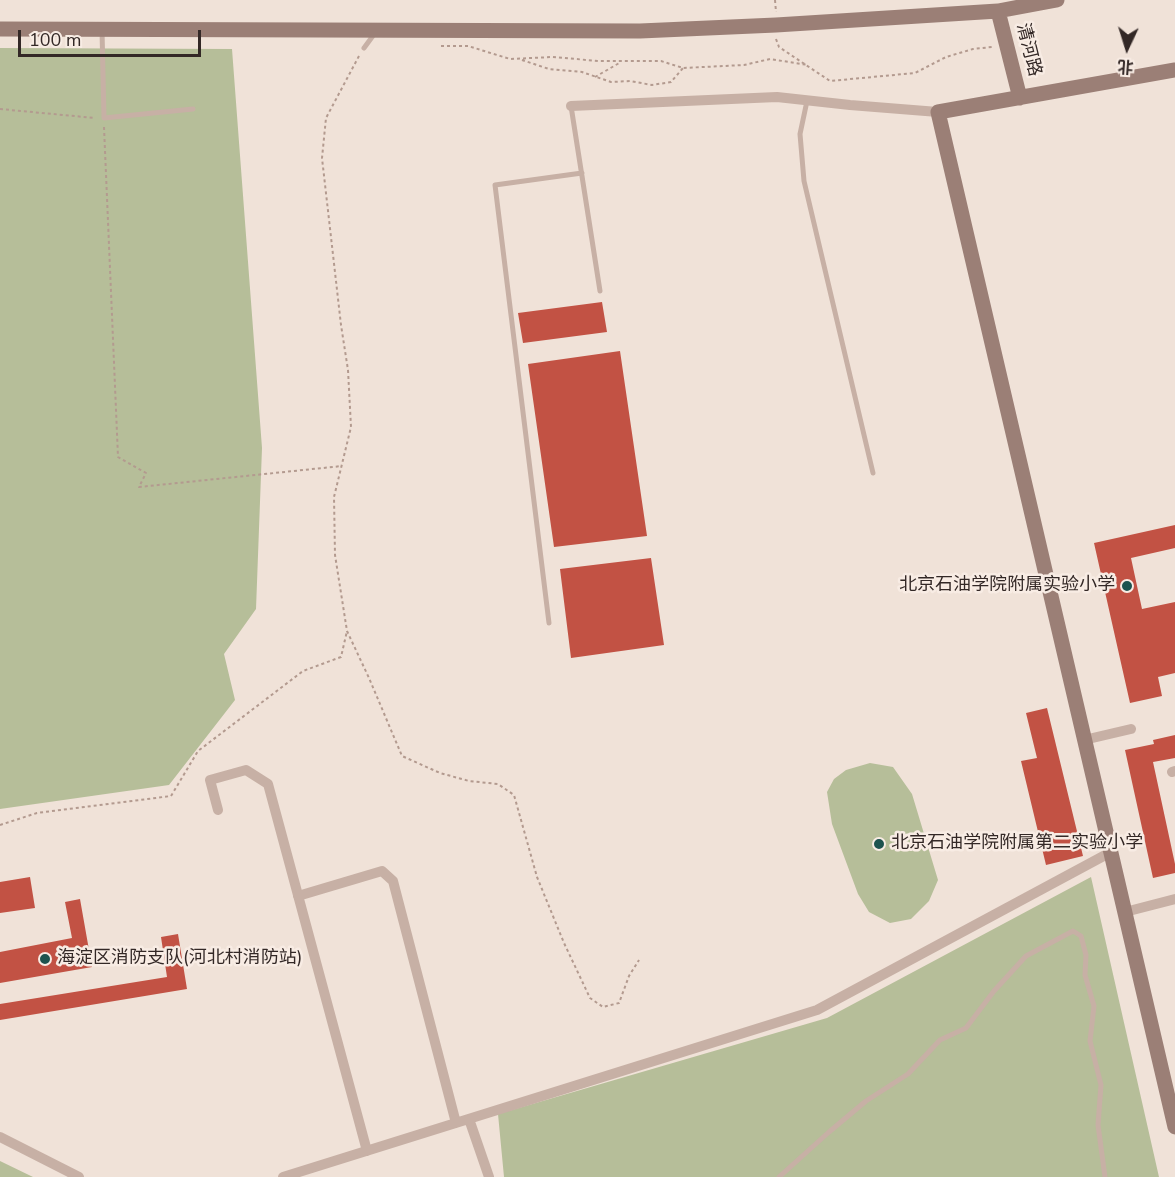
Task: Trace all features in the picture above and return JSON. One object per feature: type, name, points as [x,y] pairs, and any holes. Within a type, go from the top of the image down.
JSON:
[{"type":"street","name":"清河路","points":[[0,29],[640,31],[998,11],[1057,0]]},
{"type":"street","name":"清河路","points":[[998,11],[1020,98]]},
{"type":"street","points":[[571,105],[777,97],[938,112],[1175,70]]},
{"type":"street","points":[[938,112],[1175,1127]]},
{"type":"street","points":[[1084,740],[1131,729]]},
{"type":"street","points":[[218,810],[210,780],[246,770],[268,784],[367,1151]]},
{"type":"street","points":[[283,1177],[817,1010],[1111,852]]},
{"type":"street","points":[[298,896],[382,871],[393,881],[456,1123]]},
{"type":"street","points":[[1125,912],[1175,899]]},
{"type":"street","points":[[469,1119],[489,1177]]},
{"type":"street","points":[[0,1137],[79,1177]]},
{"type":"lane","points":[[101,29],[104,118],[193,110]]},
{"type":"lane","points":[[364,48],[377,29]]},
{"type":"lane","points":[[807,101],[800,134],[804,181],[873,472]]},
{"type":"lane","points":[[571,105],[600,291]]},
{"type":"lane","points":[[549,623],[495,185],[582,173]]},
{"type":"lane","points":[[779,1177],[866,1101],[908,1074],[940,1041],[966,1028],[994,991],[1026,956],[1073,931],[1081,936],[1086,955],[1085,975],[1094,1006],[1090,1041],[1101,1085],[1098,1125],[1105,1177]]},
{"type":"path","points":[[775,0],[776,36],[779,46],[830,81],[915,73],[946,57],[973,49],[992,48]]},
{"type":"path","points":[[441,46],[468,46],[510,59],[552,57],[599,61],[661,61],[683,68],[744,65],[770,59],[808,65]]},
{"type":"path","points":[[364,48],[326,118],[322,159],[349,381],[351,427],[334,497],[335,555],[347,631],[402,756],[440,773],[498,784],[514,795],[537,877],[590,998],[603,1007],[619,1003],[629,976],[639,960]]},
{"type":"path","points":[[518,59],[549,69],[582,72],[611,82],[630,81],[652,85],[671,82],[683,68]]},
{"type":"path","points":[[595,76],[622,61]]},
{"type":"path","points":[[0,109],[104,118],[118,457],[146,473],[139,487],[342,466]]},
{"type":"path","points":[[0,825],[37,813],[171,796],[198,751],[303,671],[341,657],[347,631]]},
{"type":"green space","points":[[0,48],[232,49],[262,448],[256,609],[224,654],[235,700],[169,785],[0,809]]},
{"type":"green space","points":[[870,763],[893,767],[912,794],[938,880],[929,901],[911,919],[890,923],[869,912],[858,894],[832,824],[827,792],[834,779],[846,770]]},
{"type":"green space","points":[[1091,877],[1159,1177],[504,1177],[498,1114],[827,1018]]},
{"type":"green space","points":[[0,1161],[33,1177],[0,1177]]},
{"type":"building","points":[[602,302],[607,332],[523,343],[518,313]]},
{"type":"building","points":[[620,351],[647,536],[554,547],[528,364]]},
{"type":"building","points":[[1175,525],[1175,548],[1131,558],[1142,609],[1175,602],[1175,673],[1158,677],[1162,696],[1130,703],[1094,543]]},
{"type":"building","points":[[651,558],[664,645],[571,658],[560,569]]},
{"type":"building","points":[[1047,708],[1083,856],[1046,865],[1021,761],[1037,758],[1026,713]]},
{"type":"building","points":[[1175,735],[1175,758],[1153,762],[1175,873],[1153,878],[1125,750],[1154,744],[1153,740]]},
{"type":"building","points":[[30,877],[35,908],[0,913],[0,882]]},
{"type":"building","name":"海淀区消防支队(河北村消防站)","points":[[80,899],[92,967],[0,983],[0,952],[72,938],[65,902]]},
{"type":"building","points":[[178,934],[187,989],[0,1020],[0,1004],[167,977],[161,937]]},
{"type":"place","name":"北京石油学院附属实验小学","points":[[1127,586]]},
{"type":"place","name":"北京石油学院附属第二实验小学","points":[[879,844]]},
{"type":"place","name":"海淀区消防支队(河北村消防站)","points":[[45,959]]}]
